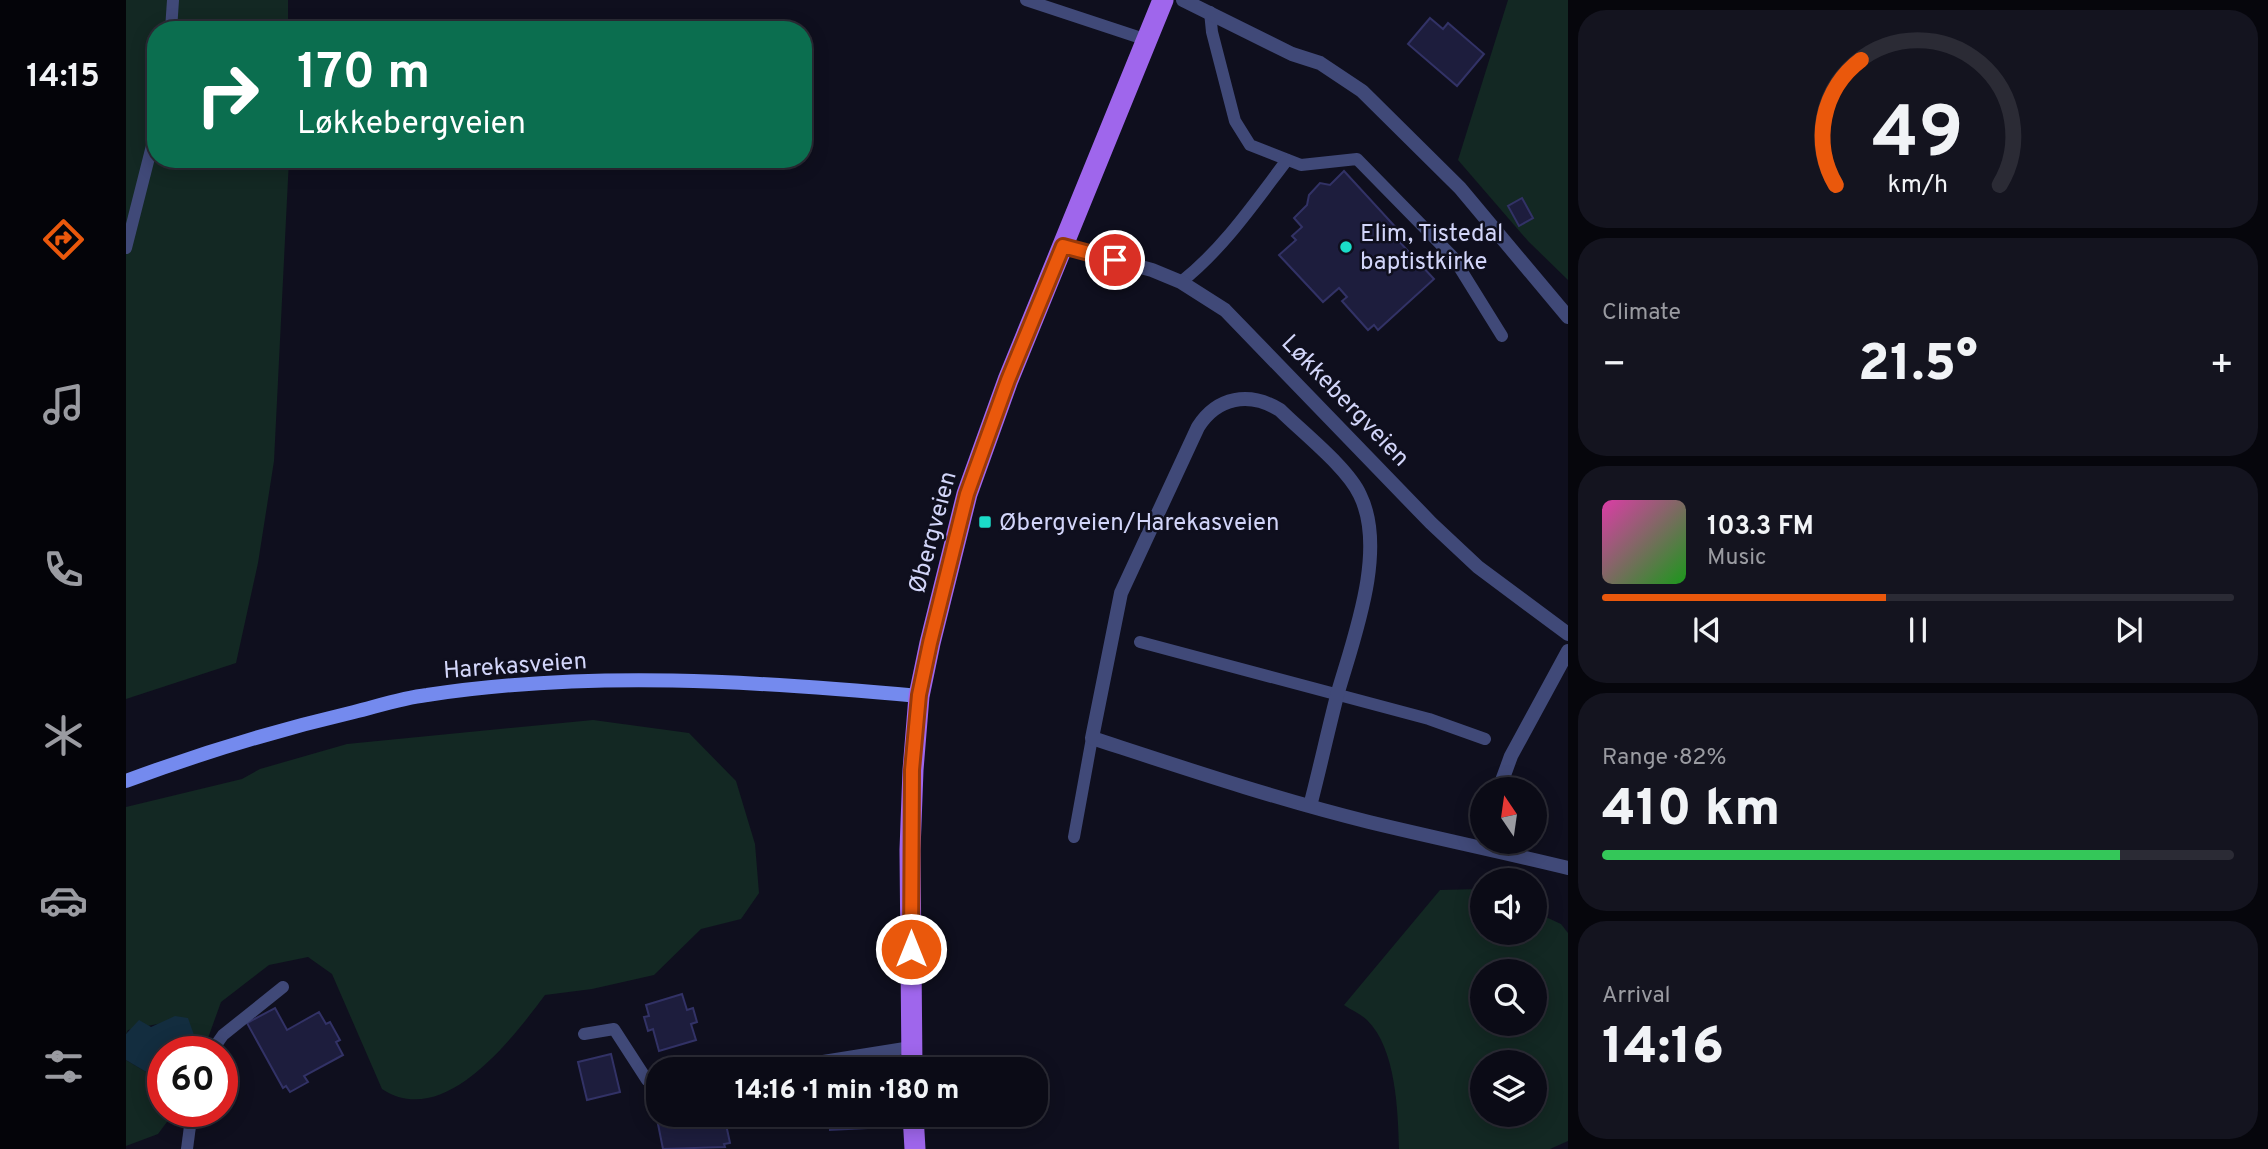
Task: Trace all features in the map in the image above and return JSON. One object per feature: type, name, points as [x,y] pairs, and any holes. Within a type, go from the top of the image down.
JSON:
[{"type":"main road","name":"Øbergveien","points":[[911,1057],[910,850],[919,695],[967,494],[1008,380],[1163,0]]},
{"type":"main road","points":[[914,1127],[915,1149]]},
{"type":"street","points":[[1183,0],[1292,54],[1320,63],[1362,91],[1460,188],[1568,317]]},
{"type":"street","name":"Løkkebergveien","points":[[1063,246],[1152,270],[1181,282],[1225,310],[1431,523],[1478,567],[1568,634]]},
{"type":"street","points":[[1310,806],[1361,610],[1370,547],[1363,502],[1348,477],[1280,410],[1267,402],[1227,401],[1207,413],[1198,427],[1121,593],[1092,738],[1310,806],[1368,822],[1470,839]]},
{"type":"street","points":[[1503,777],[1511,756],[1568,651]]},
{"type":"street","name":"Harekasveien","points":[[126,780],[292,726],[438,694],[542,683],[672,679],[919,695]]},
{"type":"street","points":[[1522,854],[1568,868]]},
{"type":"lane","points":[[172,21],[173,0]]},
{"type":"lane","points":[[1026,0],[1147,40]]},
{"type":"lane","points":[[1210,12],[1212,32],[1235,121],[1250,145],[1301,165],[1357,159],[1453,257],[1502,336]]},
{"type":"lane","points":[[1181,282],[1197,270],[1254,204],[1287,160]]},
{"type":"lane","points":[[126,248],[147,165]]},
{"type":"lane","points":[[1140,642],[1429,719],[1485,739]]},
{"type":"lane","points":[[1074,838],[1092,738]]},
{"type":"lane","points":[[222,1036],[283,987]]},
{"type":"lane","points":[[584,1034],[614,1029],[646,1080]]},
{"type":"lane","points":[[848,1057],[911,1047]]},
{"type":"lane","points":[[187,1149],[190,1127]]},
{"type":"green space","points":[[126,0],[288,0],[288,21],[147,21],[147,168],[289,168],[274,461],[258,563],[236,663],[126,699]]},
{"type":"green space","points":[[1508,0],[1568,0],[1568,280],[1528,241],[1458,160]]},
{"type":"green space","points":[[593,720],[689,733],[736,781],[755,844],[759,893],[741,919],[701,929],[654,975],[592,989],[545,995],[514,1034],[474,1074],[452,1089],[429,1098],[405,1099],[382,1089],[332,974],[308,957],[269,965],[221,1002],[209,1036],[194,1036],[187,1018],[128,1030],[126,1034],[126,807],[242,779],[260,769],[347,744]]},
{"type":"green space","points":[[1470,889],[1470,945],[1547,945],[1547,918],[1561,924],[1568,933],[1568,1141],[1550,1149],[1399,1149],[1394,1081],[1384,1047],[1367,1020],[1344,1005],[1440,890]]},
{"type":"green space","points":[[126,1060],[147,1072],[147,1127],[163,1127],[158,1134],[126,1146]]},
{"type":"water","points":[[175,1016],[188,1018],[194,1036],[147,1036],[147,1072],[126,1060],[126,1034],[139,1020],[151,1027]]},
{"type":"building","points":[[1430,18],[1443,29],[1448,23],[1484,54],[1457,86],[1408,44]]},
{"type":"building","name":"Elim, Tistedal baptistkirke","points":[[1344,171],[1400,232],[1395,237],[1434,279],[1378,330],[1374,325],[1368,330],[1342,301],[1347,297],[1339,288],[1323,302],[1279,255],[1296,240],[1292,236],[1302,227],[1294,218],[1307,205],[1309,195],[1320,183],[1330,185]]},
{"type":"building","points":[[1522,198],[1533,218],[1519,226],[1508,206]]},
{"type":"building","points":[[682,994],[687,1010],[693,1008],[697,1022],[691,1024],[696,1040],[659,1051],[653,1029],[648,1031],[644,1017],[649,1016],[646,1005]]},
{"type":"building","points":[[275,1008],[287,1030],[319,1012],[326,1024],[330,1022],[340,1040],[336,1042],[343,1055],[304,1076],[308,1082],[290,1092],[286,1086],[283,1088],[247,1023]]},
{"type":"building","points":[[611,1054],[620,1092],[587,1100],[578,1062]]},
{"type":"building","points":[[659,1127],[727,1127],[730,1143],[724,1144],[725,1147],[663,1149]]},
{"type":"building","points":[[830,1127],[867,1128],[830,1130]]},
{"type":"place","name":"Elim, Tistedal baptistkirke","points":[[1346,247]]},
{"type":"place","name":"Øbergveien/Harekasveien","points":[[985,522]]},
{"type":"route","points":[[911,949],[912,770],[919,695],[967,494],[1008,380],[1063,246],[1115,260]]}]
